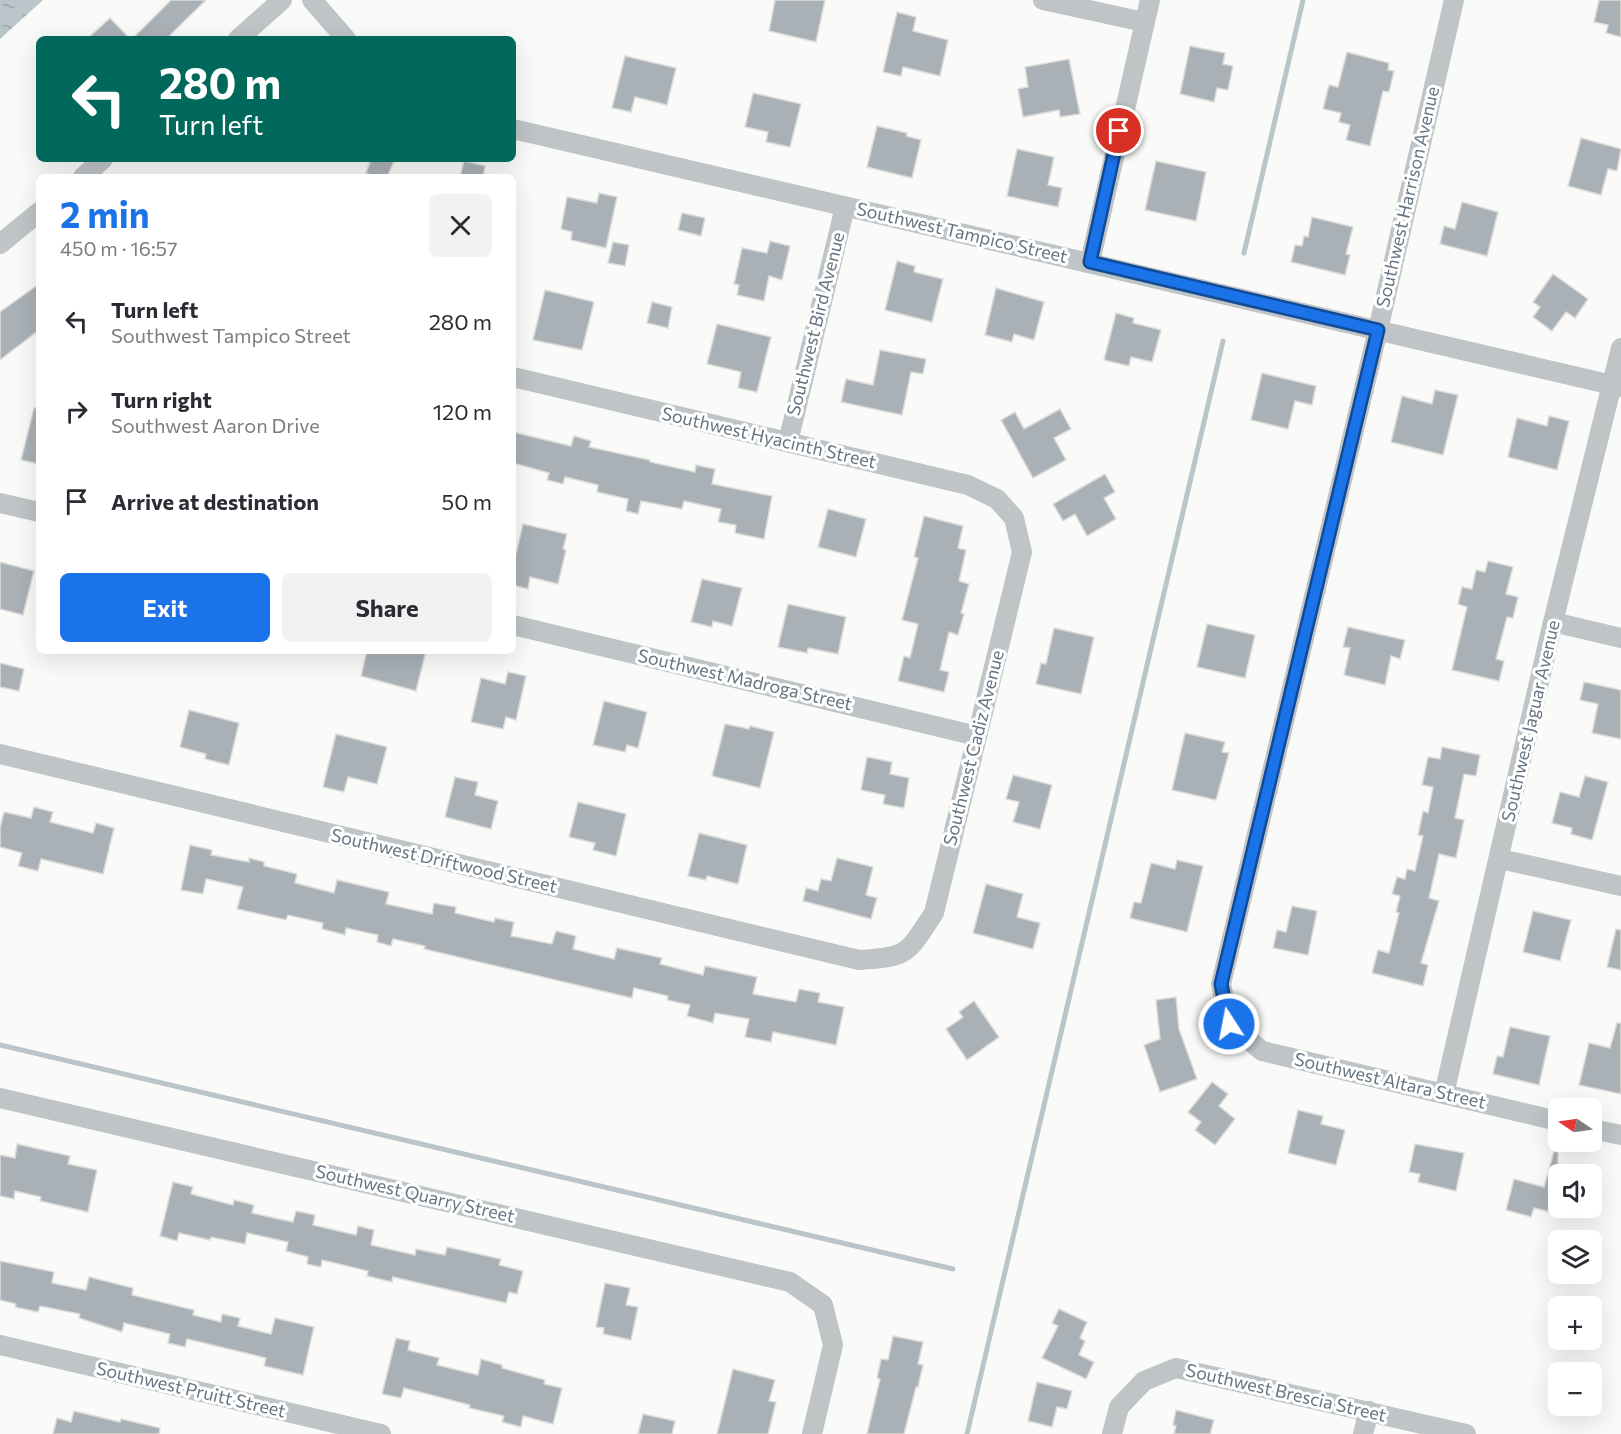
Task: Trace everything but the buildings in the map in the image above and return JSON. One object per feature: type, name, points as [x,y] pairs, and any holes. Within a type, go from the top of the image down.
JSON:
[{"type":"street","points":[[241,36],[282,0]]},
{"type":"street","points":[[312,0],[343,36]]},
{"type":"street","points":[[1043,0],[1144,22]]},
{"type":"street","points":[[1090,262],[1150,0]]},
{"type":"street","name":"Southwest Harrison Avenue","points":[[1229,1024],[1221,984],[1378,330],[1454,0]]},
{"type":"street","name":"Southwest Tampico Street","points":[[516,130],[1617,386]]},
{"type":"street","points":[[88,174],[100,162]]},
{"type":"street","name":"Southwest Bird Avenue","points":[[788,442],[845,207]]},
{"type":"street","points":[[0,244],[36,214]]},
{"type":"street","name":"Southwest Jaguar Avenue","points":[[1444,1094],[1554,622],[1617,386],[1621,348]]},
{"type":"street","name":"Southwest Hyacinth Street","points":[[516,378],[968,485],[997,499],[1014,518]]},
{"type":"street","points":[[0,503],[36,511]]},
{"type":"street","name":"Southwest Cadiz Avenue","points":[[889,958],[908,950],[934,913],[1022,552],[1014,518]]},
{"type":"street","points":[[1554,622],[1621,638]]},
{"type":"street","name":"Southwest Madroga Street","points":[[516,626],[977,736]]},
{"type":"street","name":"Southwest Driftwood Street","points":[[0,754],[859,960],[889,958]]},
{"type":"street","points":[[1500,859],[1621,886]]},
{"type":"street","name":"Southwest Altara Street","points":[[1229,1024],[1262,1051],[1548,1119]]},
{"type":"street","name":"Southwest Quarry Street","points":[[0,1098],[790,1282],[823,1305],[833,1345],[812,1434]]},
{"type":"street","points":[[1602,1131],[1621,1136]]},
{"type":"street","name":"Southwest Pruitt Street","points":[[0,1345],[381,1434]]},
{"type":"street","name":"Southwest Brescia Street","points":[[1112,1434],[1119,1407],[1143,1381],[1176,1368],[1466,1434]]},
{"type":"street","points":[[1363,1434],[1369,1411]]},
{"type":"water","points":[[0,0],[43,0],[0,39]]},
{"type":"waterway","points":[[1244,253],[1303,0]]},
{"type":"waterway","points":[[967,1434],[1223,341]]},
{"type":"waterway","points":[[0,1045],[953,1269]]},
{"type":"route","points":[[1119,131],[1090,262],[1378,330],[1221,984],[1229,1024]]}]
